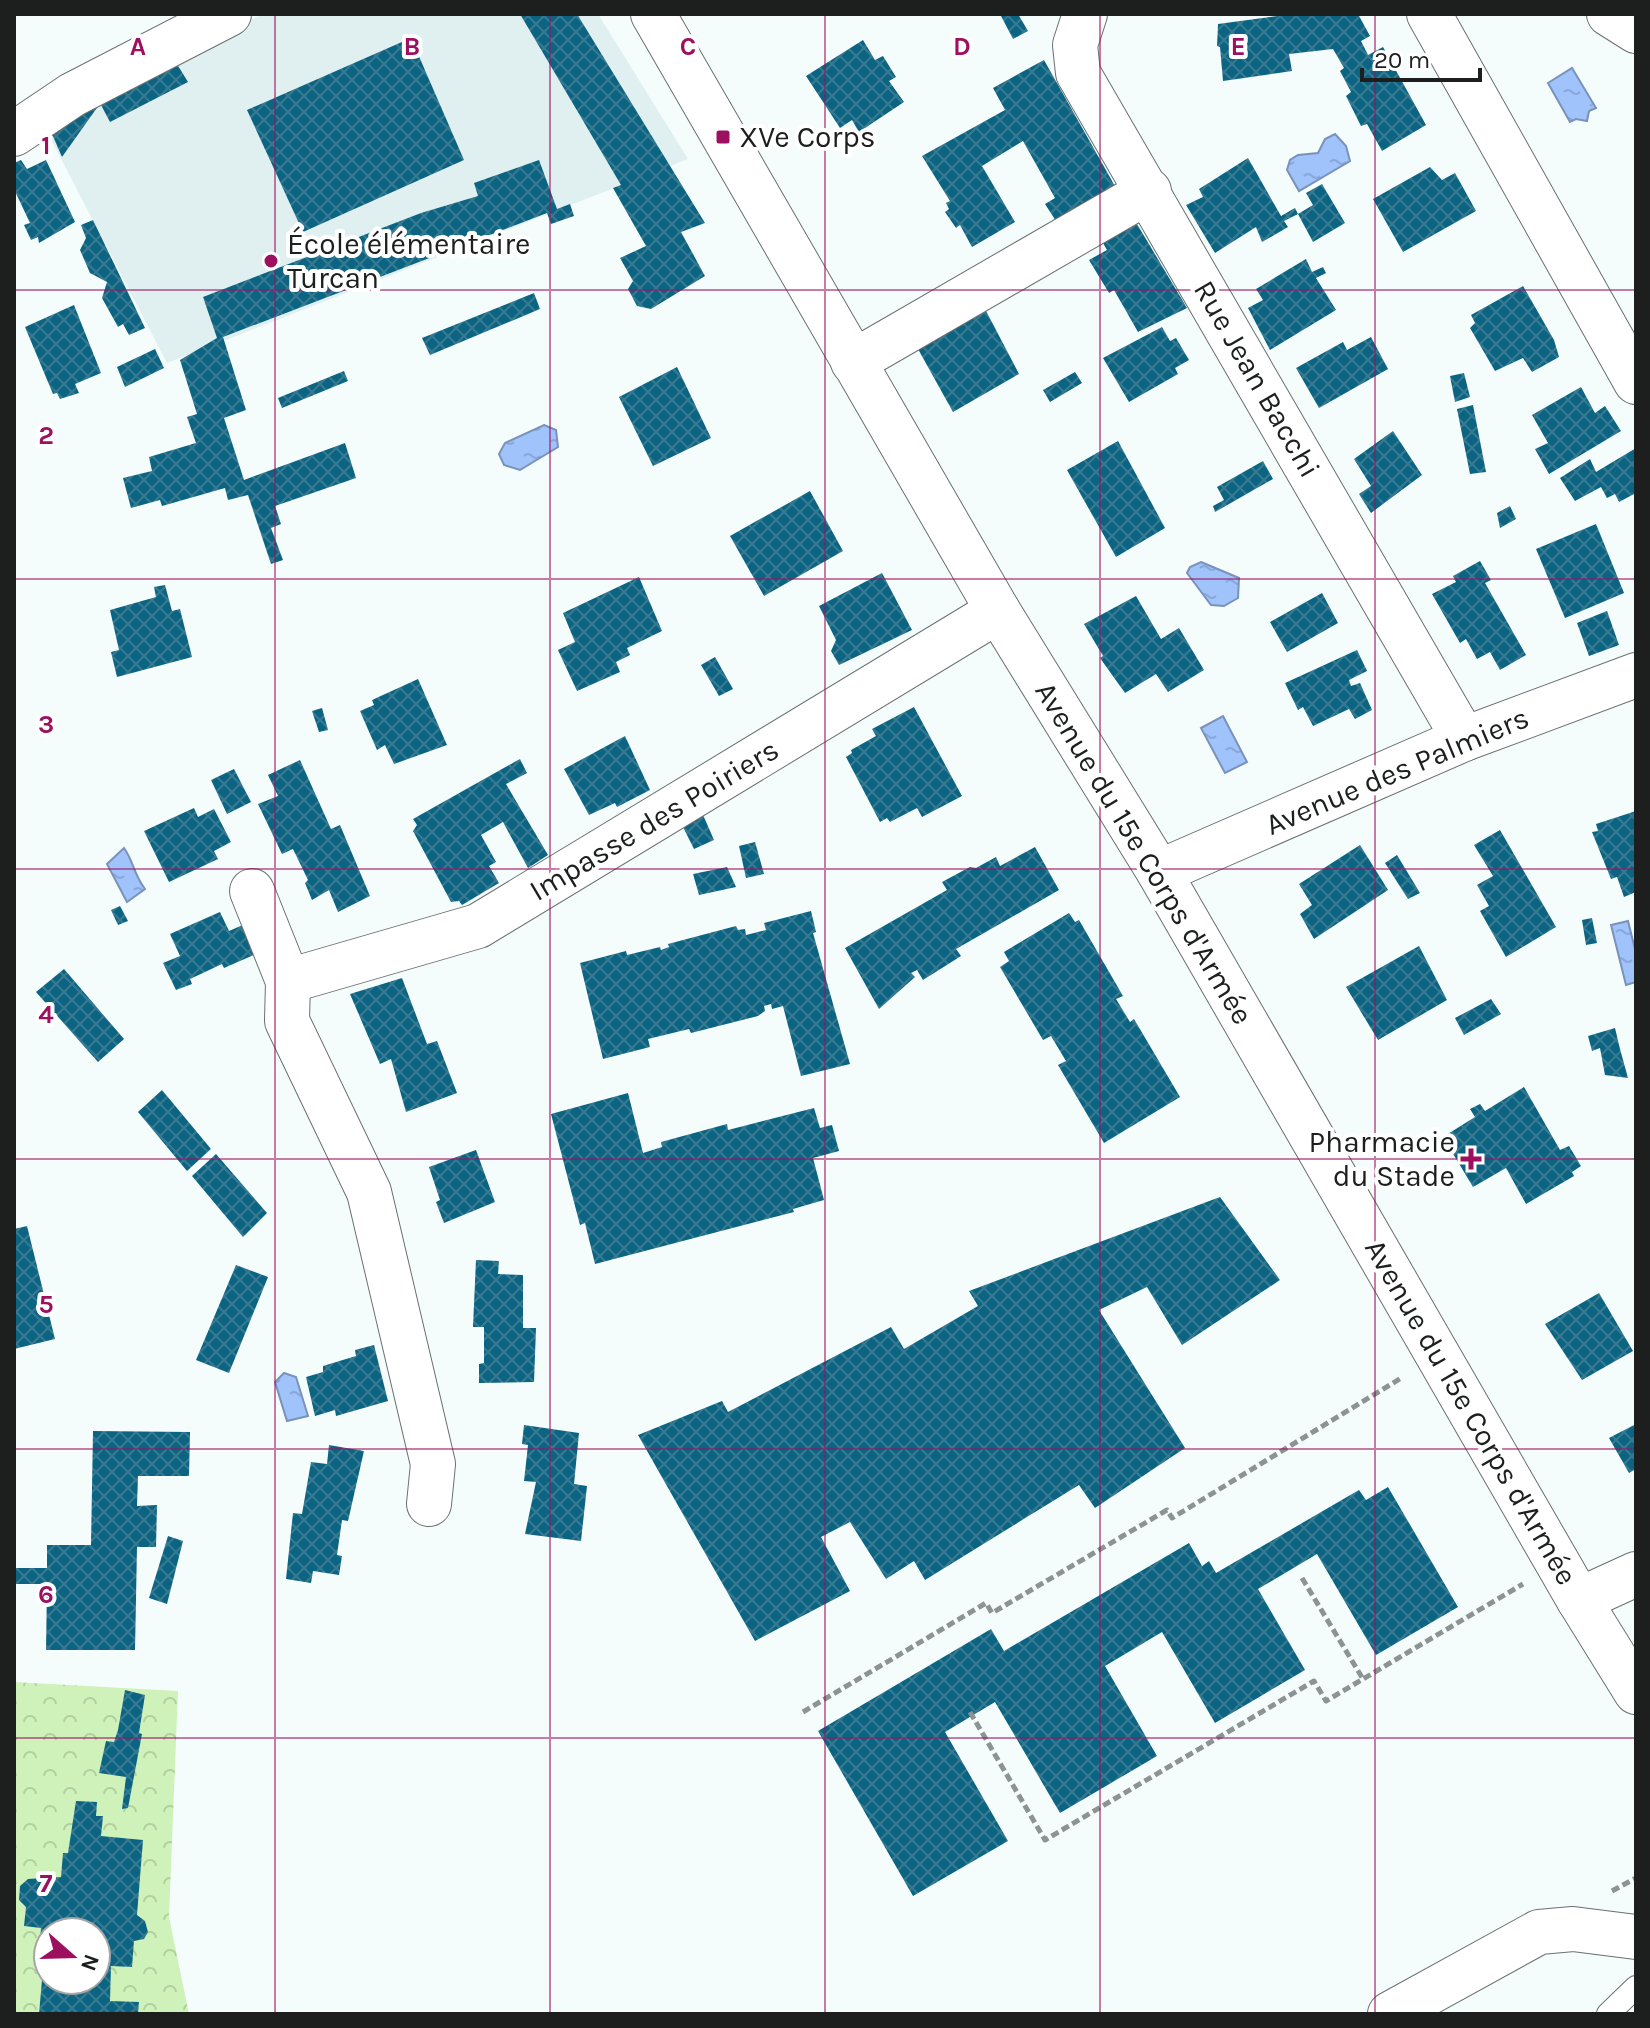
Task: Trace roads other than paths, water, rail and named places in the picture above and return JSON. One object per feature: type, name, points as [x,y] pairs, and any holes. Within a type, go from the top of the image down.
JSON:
[{"type":"street","points":[[14,112],[70,73],[188,14]]},
{"type":"street","points":[[14,134],[72,95],[229,14]]},
{"type":"street","name":"Avenue du 15e Corps d'Armée","points":[[653,14],[998,611],[1159,872],[1579,1600],[1636,1692]]},
{"type":"street","name":"Rue Jean Bacchi","points":[[1085,14],[1075,45],[1078,73],[1464,739]]},
{"type":"street","points":[[1429,14],[1636,382]]},
{"type":"street","points":[[1609,14],[1636,31]]},
{"type":"street","points":[[853,362],[1149,191]]},
{"type":"street","name":"Impasse des Poiriers","points":[[288,981],[478,926],[998,611]]},
{"type":"street","name":"Avenue des Palmiers","points":[[1159,872],[1464,739],[1636,675]]},
{"type":"street","points":[[252,891],[288,981],[287,1021],[369,1192],[433,1464],[429,1504]]},
{"type":"street","points":[[1579,1600],[1636,1574]]},
{"type":"street","points":[[1390,2014],[1539,1932],[1573,1929],[1636,1937]]},
{"type":"lane","points":[[1608,2014],[1636,1987]]},
{"type":"water","points":[[1572,68],[1596,108],[1589,111],[1587,121],[1576,119],[1570,122],[1548,83]]},
{"type":"water","points":[[1335,134],[1346,146],[1350,161],[1299,191],[1287,170],[1290,160],[1298,155],[1318,153],[1325,139]]},
{"type":"water","points":[[544,425],[556,430],[558,447],[520,470],[504,465],[499,454],[505,443]]},
{"type":"water","points":[[1201,562],[1239,578],[1238,598],[1224,606],[1211,605],[1187,573],[1190,567]]},
{"type":"water","points":[[1223,716],[1247,762],[1225,773],[1201,728]]},
{"type":"water","points":[[124,848],[145,889],[127,902],[107,864]]},
{"type":"water","points":[[1628,921],[1636,953],[1636,982],[1626,985],[1611,925]]},
{"type":"water","points":[[284,1373],[296,1377],[308,1416],[287,1421],[275,1382]]},
{"type":"place","name":"XVe Corps","points":[[723,137]]},
{"type":"place","name":"École élémentaire Turcan","points":[[271,261]]},
{"type":"place","name":"Pharmacie du Stade","points":[[1471,1159]]}]
